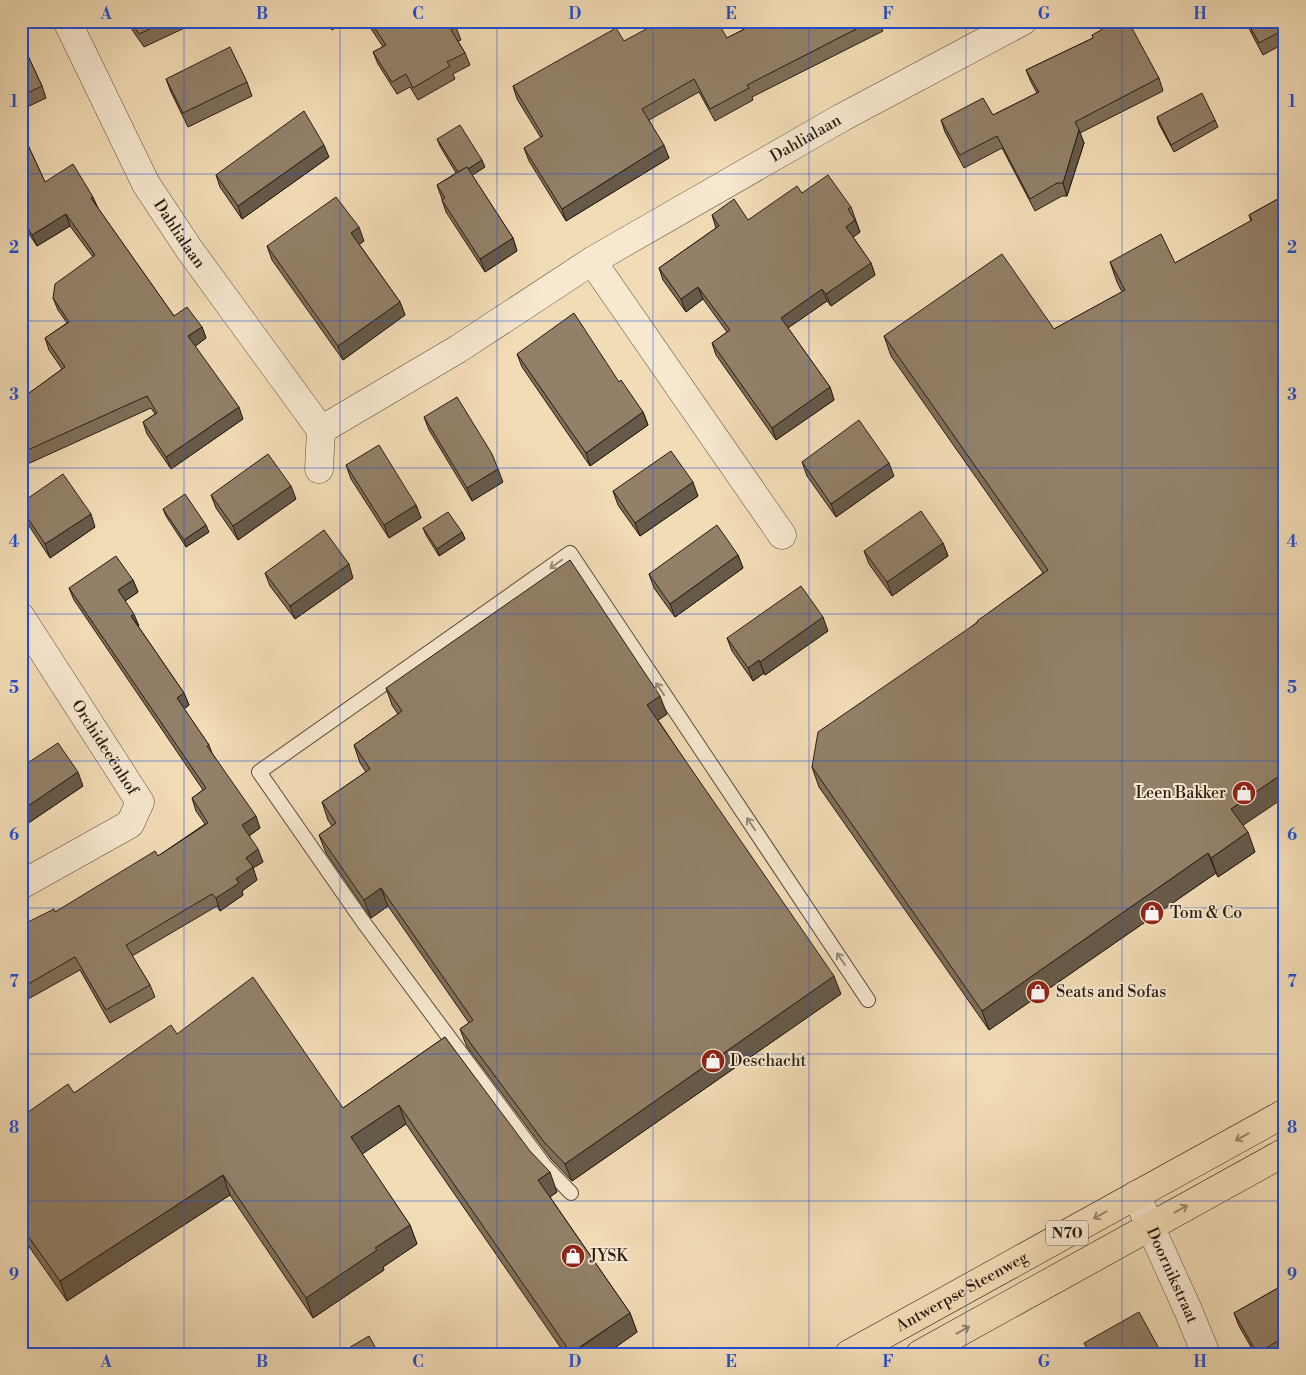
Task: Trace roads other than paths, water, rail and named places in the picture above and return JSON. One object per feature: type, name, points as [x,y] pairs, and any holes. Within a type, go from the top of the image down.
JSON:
[{"type":"main road","name":"Antwerpse Steenweg","points":[[848,1354],[1285,1113]]},
{"type":"main road","name":"N70","points":[[920,1354],[1285,1152]]},
{"type":"street","name":"Dahlialaan","points":[[67,21],[146,184],[189,248],[322,430],[458,349],[592,261],[841,118],[1023,21]]},
{"type":"street","points":[[592,261],[782,535]]},
{"type":"street","points":[[320,470],[322,430]]},
{"type":"street","name":"Orchideeënhof","points":[[21,617],[140,802],[130,824],[21,885]]},
{"type":"street","name":"Doornikstraat","points":[[1136,1196],[1206,1354]]},
{"type":"lane","points":[[571,1193],[544,1165],[364,923],[259,772],[570,554],[868,1000]]},
{"type":"place","name":"Leen Bakker","points":[[1244,793]]},
{"type":"place","name":"Tom & Co","points":[[1152,913]]},
{"type":"place","name":"Seats and Sofas","points":[[1038,992]]},
{"type":"place","name":"Deschacht","points":[[713,1061]]},
{"type":"place","name":"JYSK","points":[[573,1256]]}]
